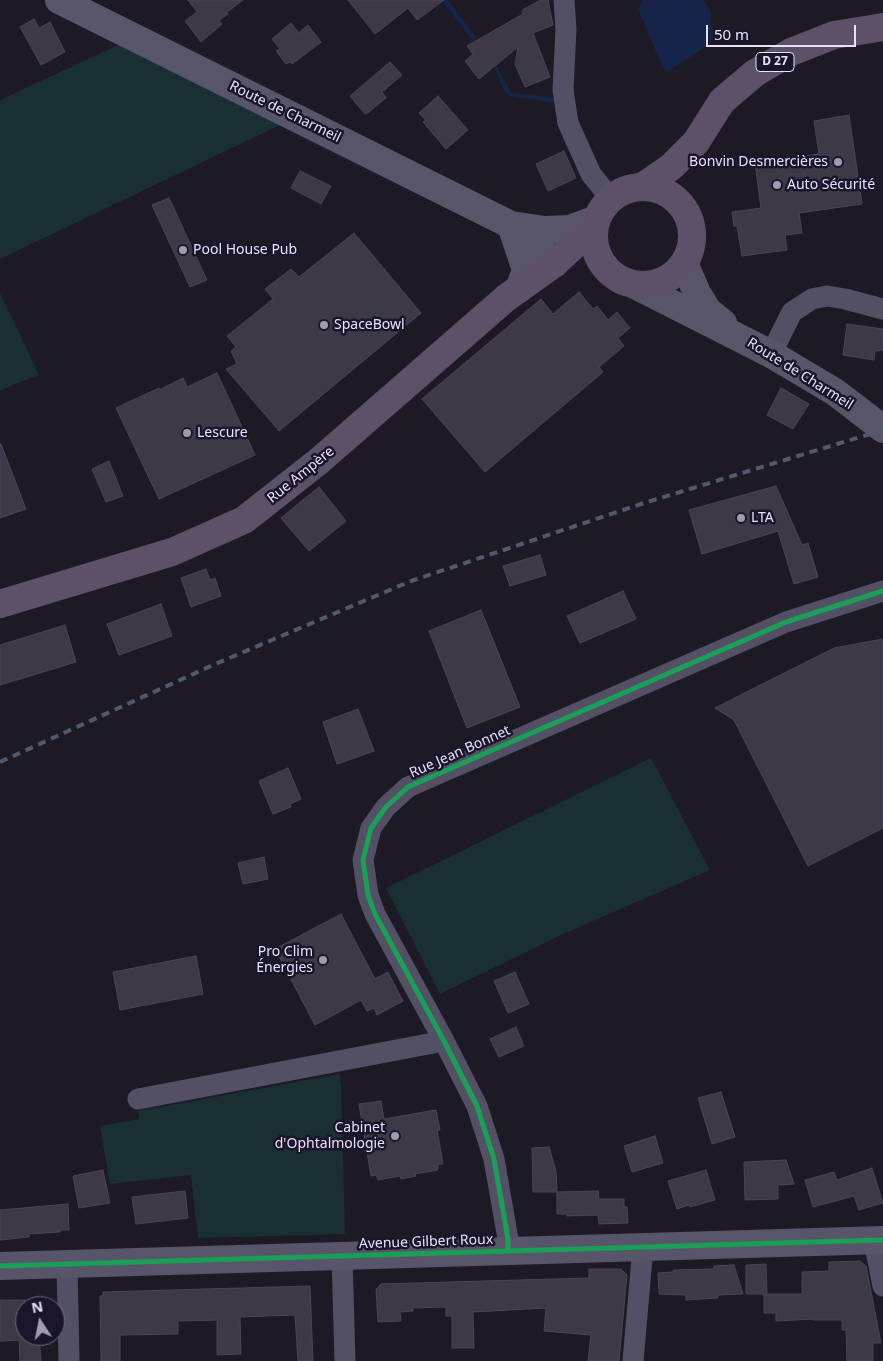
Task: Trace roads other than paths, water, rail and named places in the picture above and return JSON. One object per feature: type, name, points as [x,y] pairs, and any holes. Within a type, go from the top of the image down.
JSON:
[{"type":"main road","name":"Route de Charmeil","points":[[59,0],[511,225],[555,263]]},
{"type":"main road","name":"D 27","points":[[642,187],[671,167],[696,142],[722,101],[755,73],[791,52],[834,35],[883,27]]},
{"type":"main road","name":"D 27","points":[[680,204],[696,142]]},
{"type":"main road","points":[[642,187],[656,189],[669,195],[680,204],[688,218],[692,233],[690,249],[684,263],[675,274],[663,281],[650,285],[636,285],[624,282],[613,276],[605,268],[597,255],[594,240],[601,214],[626,190],[642,187]]},
{"type":"main road","name":"Route de Charmeil","points":[[511,225],[545,230],[570,229],[601,214]]},
{"type":"main road","name":"Rue Ampère","points":[[0,604],[172,552],[244,520],[320,461],[506,298],[555,263],[601,214]]},
{"type":"main road","points":[[511,225],[526,270],[519,289]]},
{"type":"main road","points":[[555,263],[605,268]]},
{"type":"main road","name":"Route de Charmeil","points":[[684,263],[708,311],[742,338]]},
{"type":"main road","name":"Route de Charmeil","points":[[636,285],[771,354],[835,392],[883,429]]},
{"type":"main road","name":"Avenue Gilbert Roux","points":[[0,1266],[878,1241]]},
{"type":"street","points":[[564,0],[566,29],[563,90],[568,122],[591,174],[601,214]]},
{"type":"street","points":[[771,354],[792,312],[812,299],[827,296],[883,309]]},
{"type":"street","name":"Rue Jean Bonnet","points":[[508,1251],[508,1239],[494,1158],[477,1106],[375,914],[368,895],[363,860],[371,828],[386,807],[408,787],[786,622],[883,591]]},
{"type":"street","points":[[138,1099],[444,1041]]},
{"type":"street","points":[[878,1241],[883,1286]]},
{"type":"street","points":[[634,1361],[642,1247]]},
{"type":"street","points":[[342,1256],[345,1361]]},
{"type":"street","points":[[67,1264],[69,1361]]},
{"type":"water","points":[[441,0],[448,0],[495,63],[511,93],[555,98],[554,103],[510,96],[503,89],[494,67]]},
{"type":"water","points":[[643,0],[703,0],[710,10],[713,37],[707,46],[667,72],[662,66],[638,9]]},
{"type":"railway","points":[[0,762],[213,665],[411,581],[644,503],[883,430]]},
{"type":"place","name":"Bonvin Desmercières","points":[[838,162]]},
{"type":"place","name":"Auto Sécurité","points":[[777,185]]},
{"type":"place","name":"Pool House Pub","points":[[183,250]]},
{"type":"place","name":"SpaceBowl","points":[[324,325]]},
{"type":"place","name":"Lescure","points":[[187,433]]},
{"type":"place","name":"LTA","points":[[741,518]]},
{"type":"place","name":"Pro Clim Énergies","points":[[323,960]]},
{"type":"place","name":"Cabinet d'Ophtalmologie","points":[[395,1136]]}]
